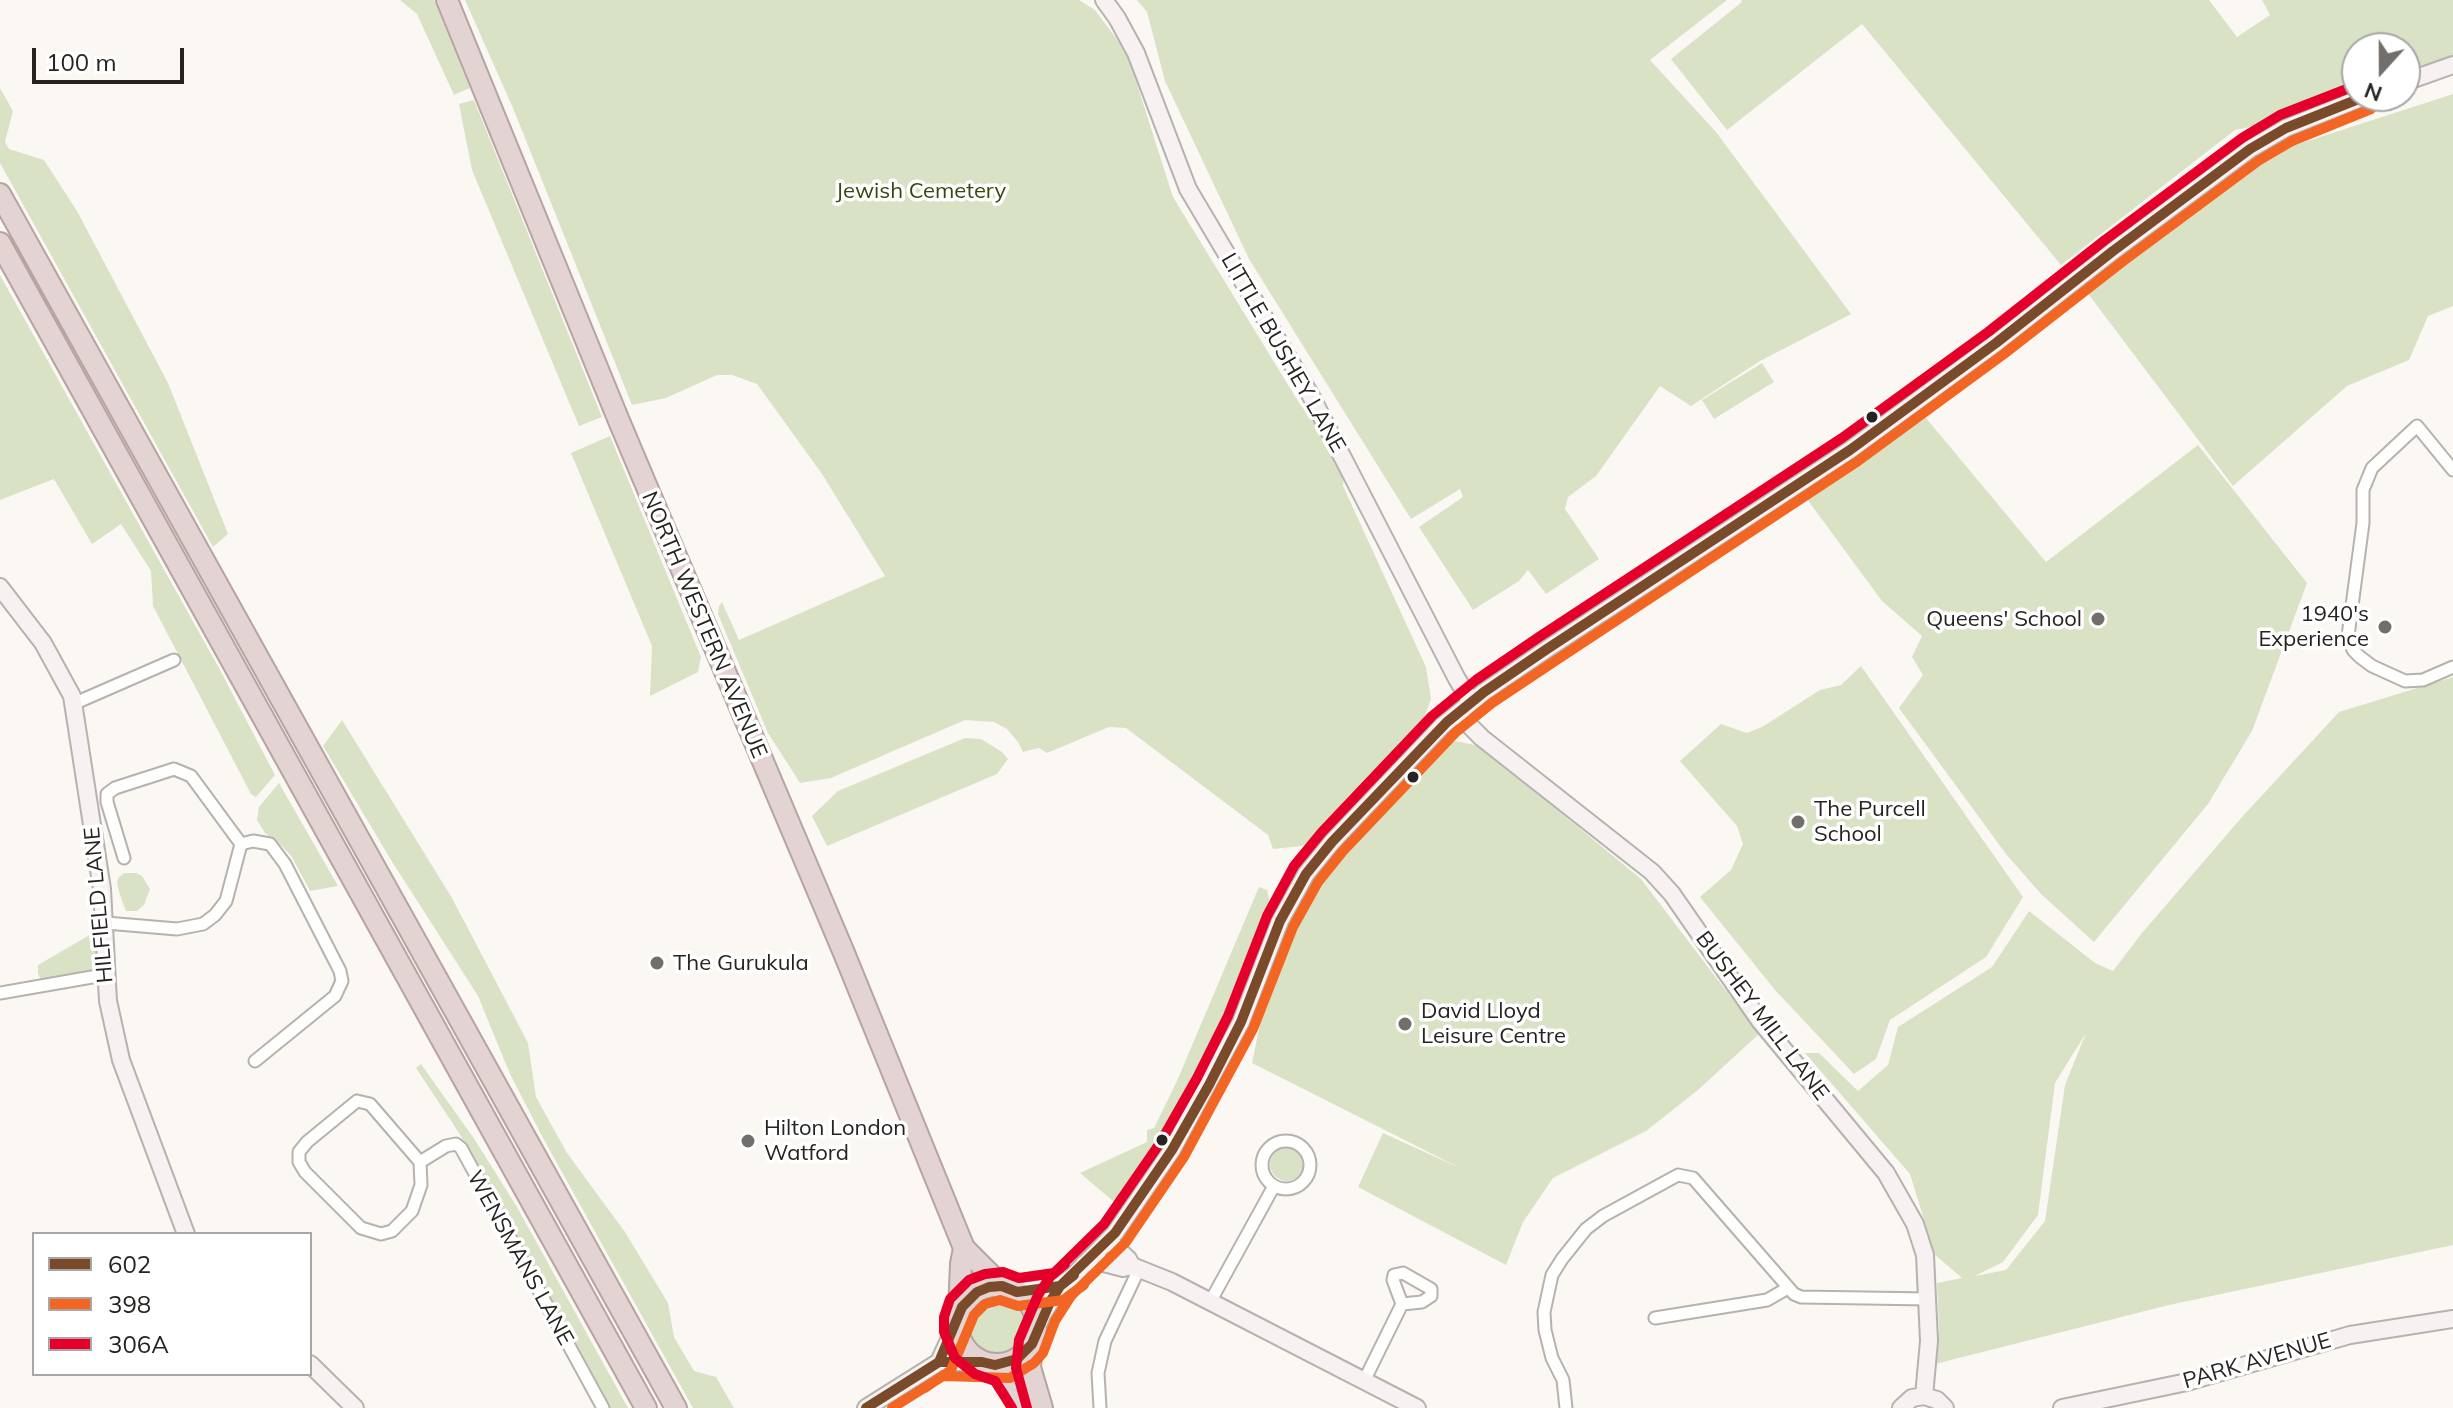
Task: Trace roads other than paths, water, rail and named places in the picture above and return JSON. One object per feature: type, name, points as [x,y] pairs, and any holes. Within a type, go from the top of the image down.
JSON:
[{"type":"highway","name":"NORTH WESTERN AVENUE","points":[[447,0],[613,407],[832,925],[964,1248],[1009,1289]]},
{"type":"highway","points":[[0,194],[676,1408]]},
{"type":"highway","points":[[0,243],[646,1408]]},
{"type":"highway","name":"NORTH WESTERN AVENUE","points":[[958,1318],[964,1248]]},
{"type":"highway","points":[[1029,1408],[1005,1371],[967,1351],[962,1343],[958,1318],[962,1307],[977,1292],[989,1287],[1009,1289],[1032,1308],[1034,1338],[1030,1367],[1042,1408]]},
{"type":"highway","points":[[988,1363],[1017,1359],[1034,1338]]},
{"type":"street","name":"LITTLE BUSHEY LANE","points":[[1104,0],[1136,53],[1188,189],[1311,396],[1471,702]]},
{"type":"street","points":[[2421,76],[2453,65]]},
{"type":"street","points":[[1034,1338],[1042,1315],[1060,1286],[1108,1240],[1172,1150],[1241,1022],[1280,921],[1306,874],[1442,726],[1547,649],[1850,450],[2250,149],[2273,134],[2341,106]]},
{"type":"street","points":[[2453,470],[2417,426],[2372,468],[2363,490],[2363,523],[2348,636],[2353,650],[2360,657],[2405,681],[2423,680],[2453,667]]},
{"type":"street","name":"HILFIELD LANE","points":[[0,587],[54,660],[73,704],[106,923],[108,1001],[121,1060],[185,1232]]},
{"type":"street","points":[[73,704],[174,660]]},
{"type":"street","name":"BUSHEY MILL LANE","points":[[1458,714],[1482,738],[1628,851],[1672,894],[1760,1021],[1886,1173],[1915,1224],[1925,1255],[1929,1341],[1924,1396]]},
{"type":"street","points":[[124,858],[107,794],[115,788],[174,769],[191,776],[241,844]]},
{"type":"street","points":[[241,844],[253,841],[270,844],[285,864],[340,971],[342,981],[335,996],[255,1061]]},
{"type":"street","points":[[106,923],[177,929],[203,924],[226,901],[241,844]]},
{"type":"street","points":[[0,993],[106,977]]},
{"type":"street","points":[[357,1101],[370,1104],[420,1162],[421,1185],[412,1211],[392,1231],[372,1234],[361,1228],[305,1172],[298,1156],[307,1142],[357,1101]]},
{"type":"street","points":[[1284,1140],[1299,1144],[1305,1149],[1310,1163],[1305,1180],[1292,1188],[1274,1186],[1264,1176],[1264,1153],[1276,1142],[1284,1140]]},
{"type":"street","name":"WENSMANS LANE","points":[[420,1162],[446,1146],[456,1144],[461,1148],[482,1192],[603,1408]]},
{"type":"street","points":[[1566,1408],[1563,1380],[1552,1358],[1545,1330],[1544,1312],[1552,1275],[1586,1229],[1603,1216],[1678,1175],[1693,1178],[1788,1288],[1801,1297],[1929,1299]]},
{"type":"street","points":[[1210,1302],[1274,1186]]},
{"type":"street","points":[[1108,1240],[1135,1267],[1417,1408]]},
{"type":"street","points":[[1084,1264],[1100,1262],[1123,1268],[1135,1267]]},
{"type":"street","points":[[1100,1408],[1098,1373],[1105,1341],[1135,1267]]},
{"type":"street","points":[[1009,1289],[1060,1286]]},
{"type":"street","points":[[1655,1318],[1767,1300],[1788,1288]]},
{"type":"street","points":[[1364,1381],[1402,1304]]},
{"type":"street","points":[[939,1362],[958,1318]]},
{"type":"street","name":"PARK AVENUE","points":[[2062,1408],[2103,1404],[2337,1338],[2453,1319]]},
{"type":"street","points":[[866,1408],[939,1362],[988,1363]]},
{"type":"street","points":[[312,1366],[355,1408]]},
{"type":"street","points":[[1901,1408],[1912,1398],[1924,1396],[1937,1400],[1945,1408]]},
{"type":"place","name":"Queens' School","points":[[2098,619]]},
{"type":"place","name":"1940's Experience","points":[[2385,627]]},
{"type":"place","name":"The Purcell School","points":[[1798,822]]},
{"type":"place","name":"The Gurukula","points":[[657,963]]},
{"type":"place","name":"David Lloyd Leisure Centre","points":[[1405,1024]]},
{"type":"place","name":"Hilton London Watford","points":[[748,1141]]},
{"type":"park label","name":"Jewish Cemetery","points":[[921,191]]}]
